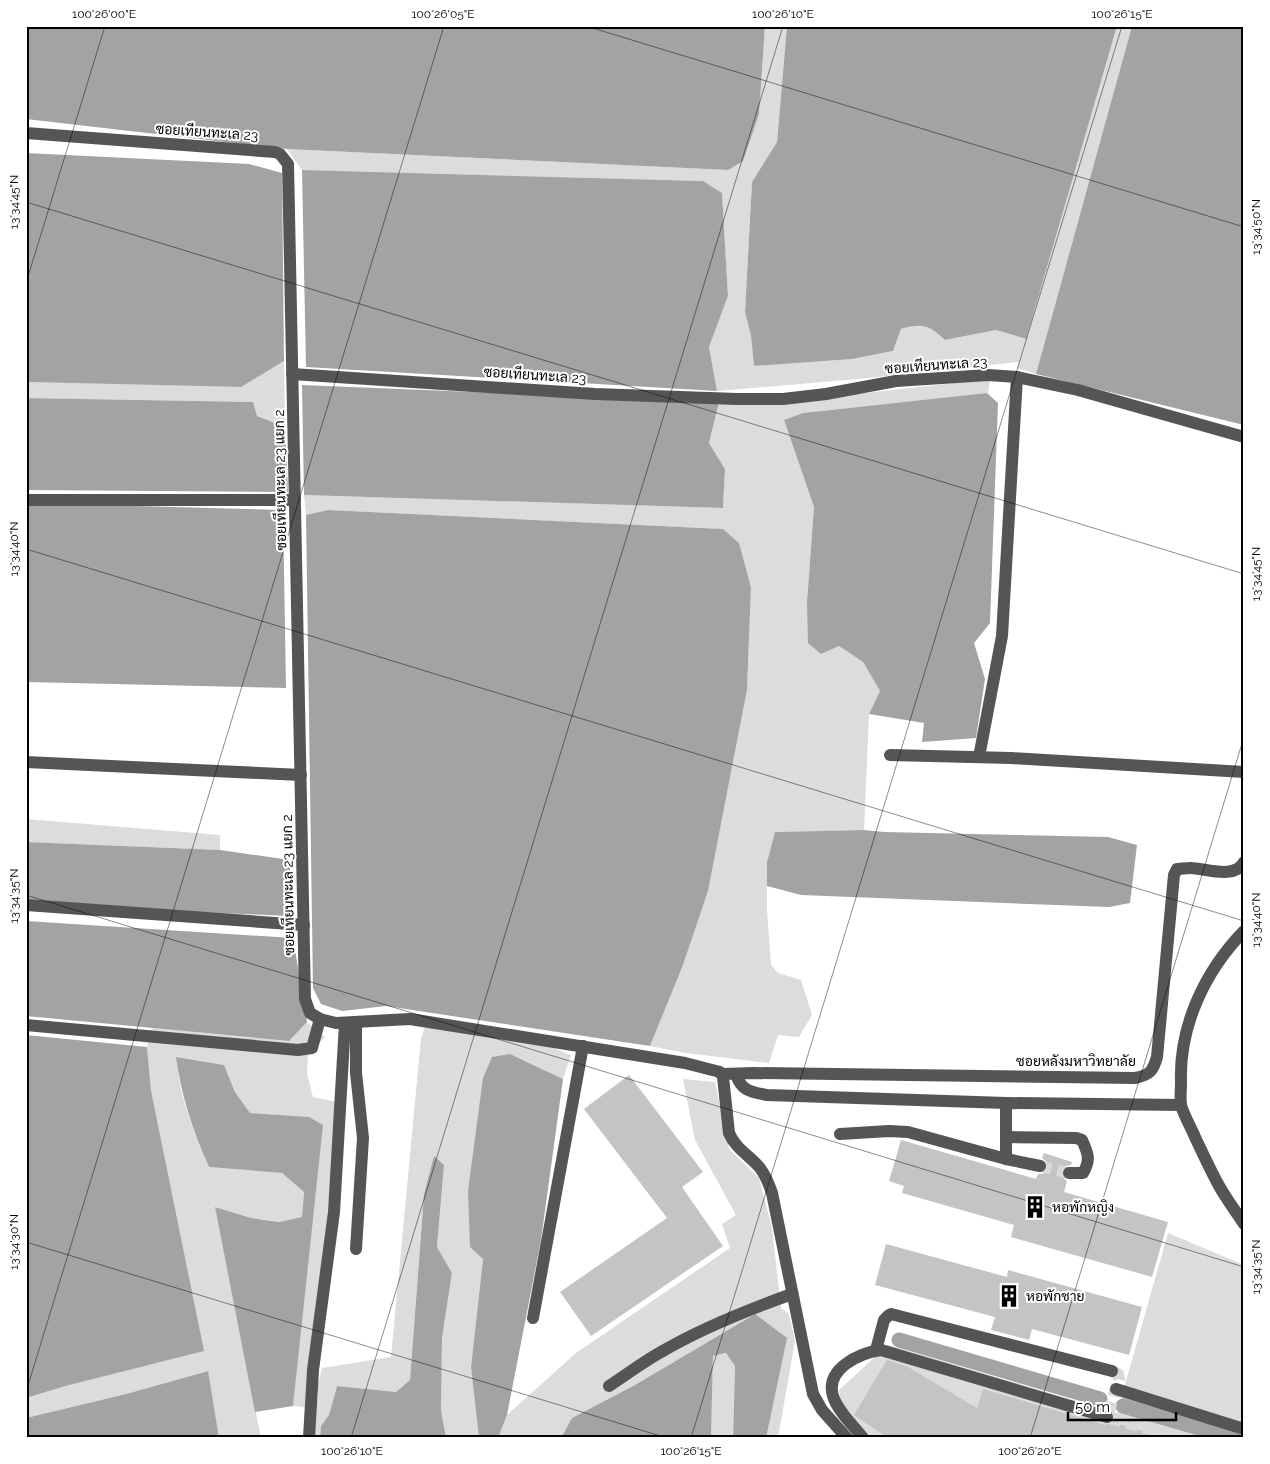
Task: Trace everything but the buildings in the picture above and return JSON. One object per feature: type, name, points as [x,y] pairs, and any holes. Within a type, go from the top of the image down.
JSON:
[{"type":"street","name":"ซอยเทียนทะเล 23","points":[[26,133],[280,154],[288,164],[289,172],[292,374],[595,394],[737,399],[783,399],[826,394],[896,381],[988,375],[1017,377],[1078,390],[1244,437]]},
{"type":"street","name":"ซอยเทียนทะเล 23 แยก 2","points":[[292,374],[305,999],[310,1013],[320,1019]]},
{"type":"street","points":[[979,757],[1002,636],[1017,377]]},
{"type":"street","points":[[26,500],[295,500]]},
{"type":"street","points":[[890,755],[979,757],[1244,772]]},
{"type":"street","points":[[26,762],[301,775]]},
{"type":"street","name":"ซอยหลังมหาวิทยาลัย","points":[[583,1046],[685,1063],[718,1072],[736,1074],[1135,1078],[1147,1075],[1154,1070],[1157,1057],[1174,875],[1177,869],[1188,868],[1224,872],[1233,871],[1242,866],[1244,862]]},
{"type":"street","points":[[26,905],[304,925]]},
{"type":"street","points":[[1244,931],[1224,954],[1195,1002],[1187,1024],[1180,1072],[1181,1105],[1217,1183],[1244,1224]]},
{"type":"street","points":[[26,1025],[298,1050],[312,1048],[320,1019],[336,1023],[410,1019],[583,1046],[533,1318]]},
{"type":"street","points":[[350,1023],[362,1138],[356,1249]]},
{"type":"street","points":[[309,1438],[313,1370],[334,1212],[350,1023]]},
{"type":"street","points":[[718,1072],[731,1139],[760,1168],[767,1178],[772,1193],[813,1394],[822,1410],[847,1438]]},
{"type":"street","points":[[736,1074],[739,1084],[746,1089],[767,1095],[1006,1103],[1181,1105]]},
{"type":"street","points":[[1006,1103],[1006,1159]]},
{"type":"street","points":[[840,1134],[889,1131],[908,1132],[1006,1159],[1040,1166]]},
{"type":"street","points":[[1006,1137],[1076,1138],[1082,1140],[1088,1156],[1088,1165],[1083,1173],[1069,1173]]},
{"type":"street","points":[[608,1386],[660,1352],[696,1333],[748,1310],[792,1294]]},
{"type":"street","points":[[876,1350],[884,1320],[891,1314],[1112,1371]]},
{"type":"street","points":[[864,1438],[837,1406],[832,1387],[835,1376],[844,1365],[876,1350],[892,1352],[1108,1417]]},
{"type":"street","points":[[1116,1389],[1244,1429]]},
{"type":"shaded area","points":[[26,26],[765,26],[759,114],[743,161],[728,170],[287,149],[26,119]]},
{"type":"shaded area","points":[[765,26],[787,26],[777,142],[752,182],[745,312],[751,336],[754,366],[852,359],[893,351],[901,329],[915,326],[930,328],[945,340],[996,330],[1025,339],[1117,26],[1132,26],[1036,374],[1017,368],[1019,362],[858,379],[717,391],[709,347],[728,296],[722,193],[703,181],[302,170],[287,149],[728,170],[759,114]]},
{"type":"shaded area","points":[[787,26],[1117,26],[1026,339],[996,330],[945,340],[930,328],[915,326],[901,329],[893,351],[852,359],[754,366],[751,336],[745,312],[752,182],[777,142]]},
{"type":"shaded area","points":[[1132,26],[1244,26],[1244,425],[1036,374]]},
{"type":"shaded area","points":[[26,153],[249,164],[282,173],[284,361],[241,387],[26,382]]},
{"type":"shaded area","points":[[302,170],[703,181],[722,193],[728,296],[709,347],[717,391],[306,367]]},
{"type":"shaded area","points":[[284,361],[285,427],[257,416],[253,402],[26,398],[26,382],[241,387]]},
{"type":"shaded area","points":[[990,379],[988,393],[803,413],[784,420],[814,507],[807,602],[821,654],[839,646],[863,662],[880,691],[869,714],[864,830],[775,832],[767,862],[767,909],[771,965],[778,973],[801,980],[812,1015],[799,1037],[778,1035],[769,1063],[686,1053],[650,1046],[683,965],[708,891],[747,690],[751,587],[739,543],[723,529],[328,510],[306,515],[304,495],[723,508],[725,469],[709,443],[719,402],[795,401]]},
{"type":"shaded area","points":[[302,385],[719,402],[709,443],[725,469],[723,508],[304,495]]},
{"type":"shaded area","points":[[987,393],[998,403],[990,623],[974,643],[985,679],[976,738],[922,742],[924,723],[869,714],[880,691],[863,662],[839,646],[821,654],[808,643],[807,602],[814,507],[784,420],[803,413]]},
{"type":"shaded area","points":[[26,398],[253,402],[257,416],[285,427],[288,492],[26,490]]},
{"type":"shaded area","points":[[26,503],[283,510],[286,688],[26,682]]},
{"type":"shaded area","points":[[328,510],[723,529],[739,543],[751,587],[747,690],[708,891],[683,965],[650,1046],[386,1006],[342,1011],[321,1004],[313,988],[306,515]]},
{"type":"shaded area","points":[[26,819],[220,835],[220,850],[26,842]]},
{"type":"shaded area","points":[[864,830],[1108,837],[1137,845],[1130,903],[1109,907],[801,895],[767,886],[767,862],[775,832]]},
{"type":"shaded area","points":[[26,842],[220,850],[290,860],[290,916],[26,905]]},
{"type":"shaded area","points":[[26,921],[293,938],[307,1022],[289,1041],[26,1016]]},
{"type":"shaded area","points":[[307,1022],[325,1037],[308,1055],[307,1074],[313,1097],[337,1102],[315,1385],[319,1406],[317,1388],[322,1368],[391,1357],[421,1038],[425,1027],[549,1046],[571,1055],[563,1079],[510,1054],[471,1367],[479,1438],[446,1438],[441,1410],[442,1338],[452,1273],[437,1247],[444,1165],[434,1157],[424,1194],[410,1380],[396,1392],[337,1386],[329,1415],[321,1426],[320,1438],[303,1438],[305,1407],[293,1406],[300,1327],[308,1117],[250,1113],[235,1092],[224,1065],[177,1057],[183,1099],[209,1167],[282,1173],[304,1192],[302,1217],[280,1222],[251,1218],[215,1207],[261,1438],[219,1438],[207,1371],[126,1394],[26,1418],[26,1398],[69,1385],[151,1091],[147,1047],[153,1028],[289,1041]]},
{"type":"shaded area","points":[[26,1035],[147,1047],[151,1091],[204,1351],[69,1385],[26,1398]]},
{"type":"shaded area","points":[[510,1054],[563,1079],[541,1240],[507,1415],[498,1438],[479,1438],[471,1367],[483,1259],[470,1247],[468,1191],[483,1078],[492,1057]]},
{"type":"shaded area","points":[[176,1057],[224,1065],[235,1092],[250,1113],[309,1117],[323,1125],[293,1406],[255,1412],[215,1207],[251,1218],[279,1222],[302,1217],[304,1192],[282,1173],[209,1167],[188,1113]]},
{"type":"shaded area","points":[[683,1079],[715,1082],[729,1149],[759,1178],[772,1228],[781,1308],[789,1314],[795,1341],[778,1438],[766,1438],[769,1422],[755,1314],[635,1385],[572,1418],[561,1438],[498,1438],[507,1415],[576,1353],[730,1248],[722,1224],[736,1215],[695,1140]]},
{"type":"shaded area","points":[[434,1156],[444,1165],[437,1247],[452,1273],[442,1338],[441,1410],[446,1438],[320,1438],[321,1426],[329,1415],[337,1386],[396,1392],[410,1380],[424,1194]]},
{"type":"shaded area","points":[[1168,1233],[1244,1265],[1244,1438],[867,1438],[841,1403],[839,1390],[888,1345],[1117,1413]]},
{"type":"shaded area","points":[[755,1314],[787,1338],[766,1438],[733,1438],[735,1366],[726,1353],[713,1356],[711,1438],[561,1438],[572,1418],[635,1385]]},
{"type":"shaded area","points":[[726,1353],[735,1366],[733,1438],[711,1438],[713,1356]]},
{"type":"shaded area","points":[[208,1371],[219,1438],[26,1438],[26,1418],[126,1394]]},
{"type":"waterway","points":[[899,1340],[1100,1399]]},
{"type":"waterway","points":[[1123,1406],[1234,1438]]},
{"type":"tunnel","points":[[1040,1166],[1069,1173]]},
{"type":"tunnel","points":[[1112,1371],[1118,1374],[1119,1379],[1107,1417],[1181,1438]]},
{"type":"place","name":"หอพักหญิง","points":[[1035,1207]]},
{"type":"place","name":"หอพักชาย","points":[[1009,1296]]}]
